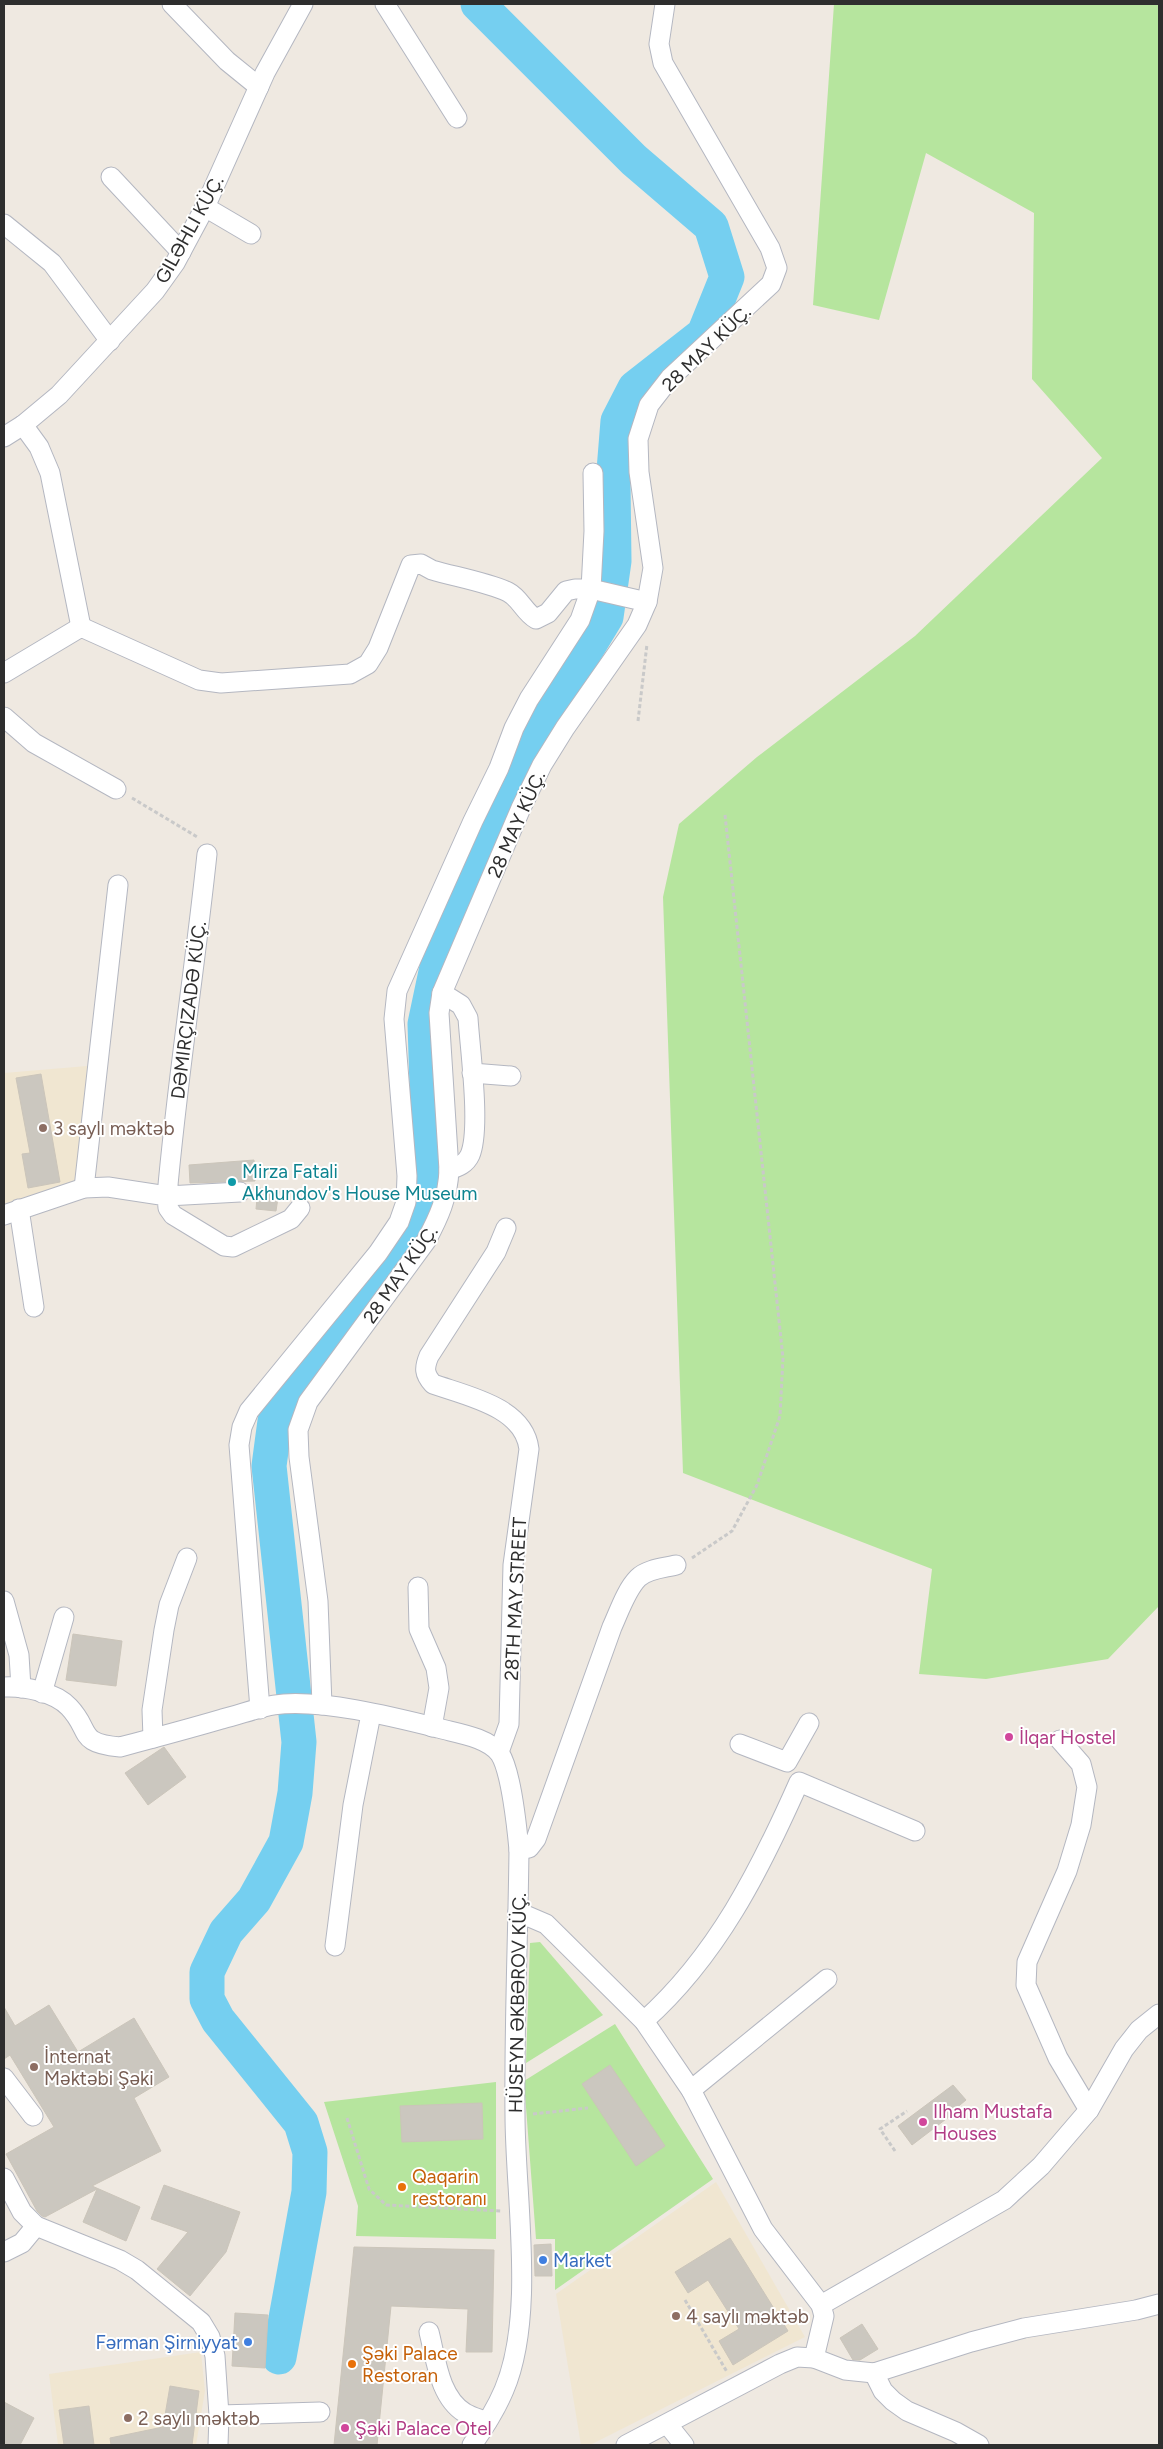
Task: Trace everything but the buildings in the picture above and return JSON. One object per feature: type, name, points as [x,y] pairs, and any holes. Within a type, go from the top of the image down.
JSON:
[{"type":"street","points":[[172,4],[227,61],[258,87]]},
{"type":"street","name":"GILƏHLI KÜÇ.","points":[[4,437],[23,425],[59,395],[155,291],[181,252],[205,207],[258,87],[304,4]]},
{"type":"street","points":[[385,4],[457,118]]},
{"type":"street","name":"28 MAY KÜÇ.","points":[[315,1705],[318,1601],[298,1456],[298,1430],[308,1402],[426,1241],[441,1214],[448,1187],[449,1170],[439,1013],[442,993],[521,808],[542,765],[565,728],[637,625],[638,600],[652,568],[639,472],[638,439],[649,405],[670,378],[771,284],[777,268],[770,248],[662,62],[659,44],[665,4]]},
{"type":"street","points":[[111,177],[181,252]]},
{"type":"street","points":[[205,207],[251,234]]},
{"type":"street","points":[[4,224],[52,263],[110,341]]},
{"type":"street","points":[[23,425],[39,448],[50,473],[81,627]]},
{"type":"street","points":[[267,1707],[239,1445],[242,1427],[249,1411],[378,1253],[399,1222],[406,1202],[407,1176],[394,1019],[397,991],[473,821],[499,768],[514,728],[529,700],[580,620],[596,590],[593,473]]},
{"type":"street","points":[[81,627],[199,680],[221,683],[350,674],[368,664],[378,648],[411,565],[421,564],[432,570],[508,592],[519,602],[527,614],[536,619],[548,613],[566,591],[596,590],[638,600]]},
{"type":"street","points":[[4,673],[81,627]]},
{"type":"street","points":[[4,717],[34,743],[116,789]]},
{"type":"street","name":"DƏMIRÇIZADƏ KÜÇ.","points":[[168,1196],[175,1117],[197,955],[206,854]]},
{"type":"street","points":[[84,1188],[118,885]]},
{"type":"street","points":[[442,993],[461,1005],[468,1018],[475,1131],[470,1155],[462,1166],[449,1170]]},
{"type":"street","points":[[472,1073],[512,1076]]},
{"type":"street","points":[[34,1307],[12,1212],[84,1188],[108,1187],[168,1196],[240,1192]]},
{"type":"street","points":[[168,1196],[168,1208],[173,1215],[224,1246],[234,1247],[291,1219],[300,1208]]},
{"type":"street","name":"28TH MAY STREET","points":[[499,1752],[509,1724],[513,1564],[529,1449],[528,1436],[514,1420],[492,1405],[433,1384],[426,1377],[424,1367],[429,1356],[496,1252],[506,1228]]},
{"type":"street","points":[[153,1738],[152,1710],[168,1605],[186,1558]]},
{"type":"street","points":[[519,1850],[529,1848],[536,1839],[612,1627],[627,1596],[639,1578],[652,1571],[676,1565]]},
{"type":"street","points":[[418,1587],[419,1629],[436,1668],[439,1688],[432,1727]]},
{"type":"street","points":[[4,1601],[19,1655],[13,1687],[42,1693],[69,1706],[84,1732],[92,1741],[120,1747],[267,1707],[315,1705],[371,1714],[432,1727],[470,1737],[499,1752]]},
{"type":"street","points":[[42,1693],[64,1617]]},
{"type":"street","points":[[335,1946],[353,1805],[371,1714]]},
{"type":"street","points":[[787,1762],[809,1723]]},
{"type":"street","points":[[1060,1740],[1081,1764],[1086,1787],[1081,1824],[1067,1871],[1027,1962],[1026,1985],[1058,2058],[1089,2110]]},
{"type":"street","points":[[740,1744],[787,1762],[799,1782],[915,1830]]},
{"type":"street","name":"HÜSEYN ƏKBƏROV KÜÇ.","points":[[472,2445],[505,2389],[520,2322],[519,2212],[515,2116],[519,1850],[517,1826],[504,1762],[499,1752]]},
{"type":"street","points":[[644,2021],[672,1996],[725,1927],[753,1880],[799,1782]]},
{"type":"street","points":[[518,1912],[546,1924],[644,2021],[691,2090],[763,2229],[821,2305],[824,2316],[814,2358]]},
{"type":"street","points":[[691,2090],[827,1979]]},
{"type":"street","points":[[821,2305],[1004,2200],[1041,2166],[1089,2110],[1124,2049],[1139,2030],[1159,2014]]},
{"type":"street","points":[[4,2078],[33,2116]]},
{"type":"street","points":[[4,2178],[22,2212],[36,2226],[120,2260],[137,2270],[201,2322],[210,2337],[215,2356],[219,2415],[218,2445]]},
{"type":"street","points":[[4,2252],[22,2243],[36,2226]]},
{"type":"street","points":[[626,2445],[797,2358],[814,2358],[845,2370],[874,2373],[971,2342],[1024,2328],[1136,2310],[1159,2304]]},
{"type":"street","points":[[429,2332],[440,2377],[450,2399],[465,2412],[487,2422]]},
{"type":"street","points":[[874,2373],[883,2390],[893,2401],[907,2411],[956,2432],[979,2445]]},
{"type":"street","points":[[219,2415],[320,2412]]},
{"type":"street","points":[[668,2425],[684,2445]]},
{"type":"path","points":[[637,625],[646,634],[648,641],[638,721]]},
{"type":"path","points":[[116,789],[197,836],[203,841],[206,854]]},
{"type":"path","points":[[676,1565],[700,1554],[732,1531],[758,1485],[780,1416],[783,1358],[779,1307],[725,815]]},
{"type":"path","points":[[515,2116],[588,2108]]},
{"type":"path","points":[[895,2151],[880,2129],[907,2111]]},
{"type":"path","points":[[347,2118],[368,2190],[386,2205],[519,2212]]},
{"type":"path","points":[[685,2300],[736,2388]]},
{"type":"shaded area","name":"3 saylı məktəb","points":[[87,1066],[79,1182],[4,1205],[4,1073]]},
{"type":"shaded area","name":"4 saylı məktəb","points":[[716,2182],[805,2337],[590,2445],[581,2445],[556,2294]]},
{"type":"shaded area","name":"2 saylı məktəb","points":[[201,2352],[205,2391],[196,2445],[58,2445],[49,2374]]},
{"type":"green space","points":[[834,4],[1159,4],[1159,1606],[1108,1659],[986,1679],[919,1674],[932,1569],[683,1473],[663,897],[679,824],[757,757],[915,636],[1102,458],[1032,379],[1034,213],[926,153],[879,320],[813,305]]},
{"type":"green space","points":[[540,1942],[603,2015],[526,2063],[530,1943]]},
{"type":"green space","points":[[615,2024],[713,2179],[555,2290],[555,2239],[536,2239],[524,2081]]},
{"type":"green space","points":[[496,2082],[496,2239],[356,2236],[358,2206],[324,2102]]},
{"type":"waterway","points":[[279,2357],[309,2192],[310,2152],[301,2123],[218,2020],[207,1999],[207,1972],[226,1932],[254,1900],[286,1842],[295,1793],[299,1742],[269,1466],[275,1421],[288,1395],[400,1253],[425,1198],[428,1119],[425,1024],[437,967],[465,893],[508,792],[549,711],[606,617],[614,561],[613,483],[618,421],[635,388],[704,334],[727,277],[711,226],[634,160],[478,4]]},
{"type":"place","name":"3 saylı məktəb","points":[[43,1128]]},
{"type":"place","name":"Mirza Fatali Akhundov's House Museum","points":[[232,1182]]},
{"type":"place","name":"İlqar Hostel","points":[[1009,1737]]},
{"type":"place","name":"İnternat Məktəbi Şəki","points":[[34,2067]]},
{"type":"place","name":"Ilham Mustafa Houses","points":[[923,2122]]},
{"type":"place","name":"Qaqarin restoranı","points":[[402,2187]]},
{"type":"place","name":"Market","points":[[543,2260]]},
{"type":"place","name":"4 saylı məktəb","points":[[676,2316]]},
{"type":"place","name":"Fərman Şirniyyat","points":[[248,2342]]},
{"type":"place","name":"Şəki Palace Restoran","points":[[352,2364]]},
{"type":"place","name":"2 saylı məktəb","points":[[128,2418]]},
{"type":"place","name":"Şəki Palace Otel","points":[[345,2428]]}]
